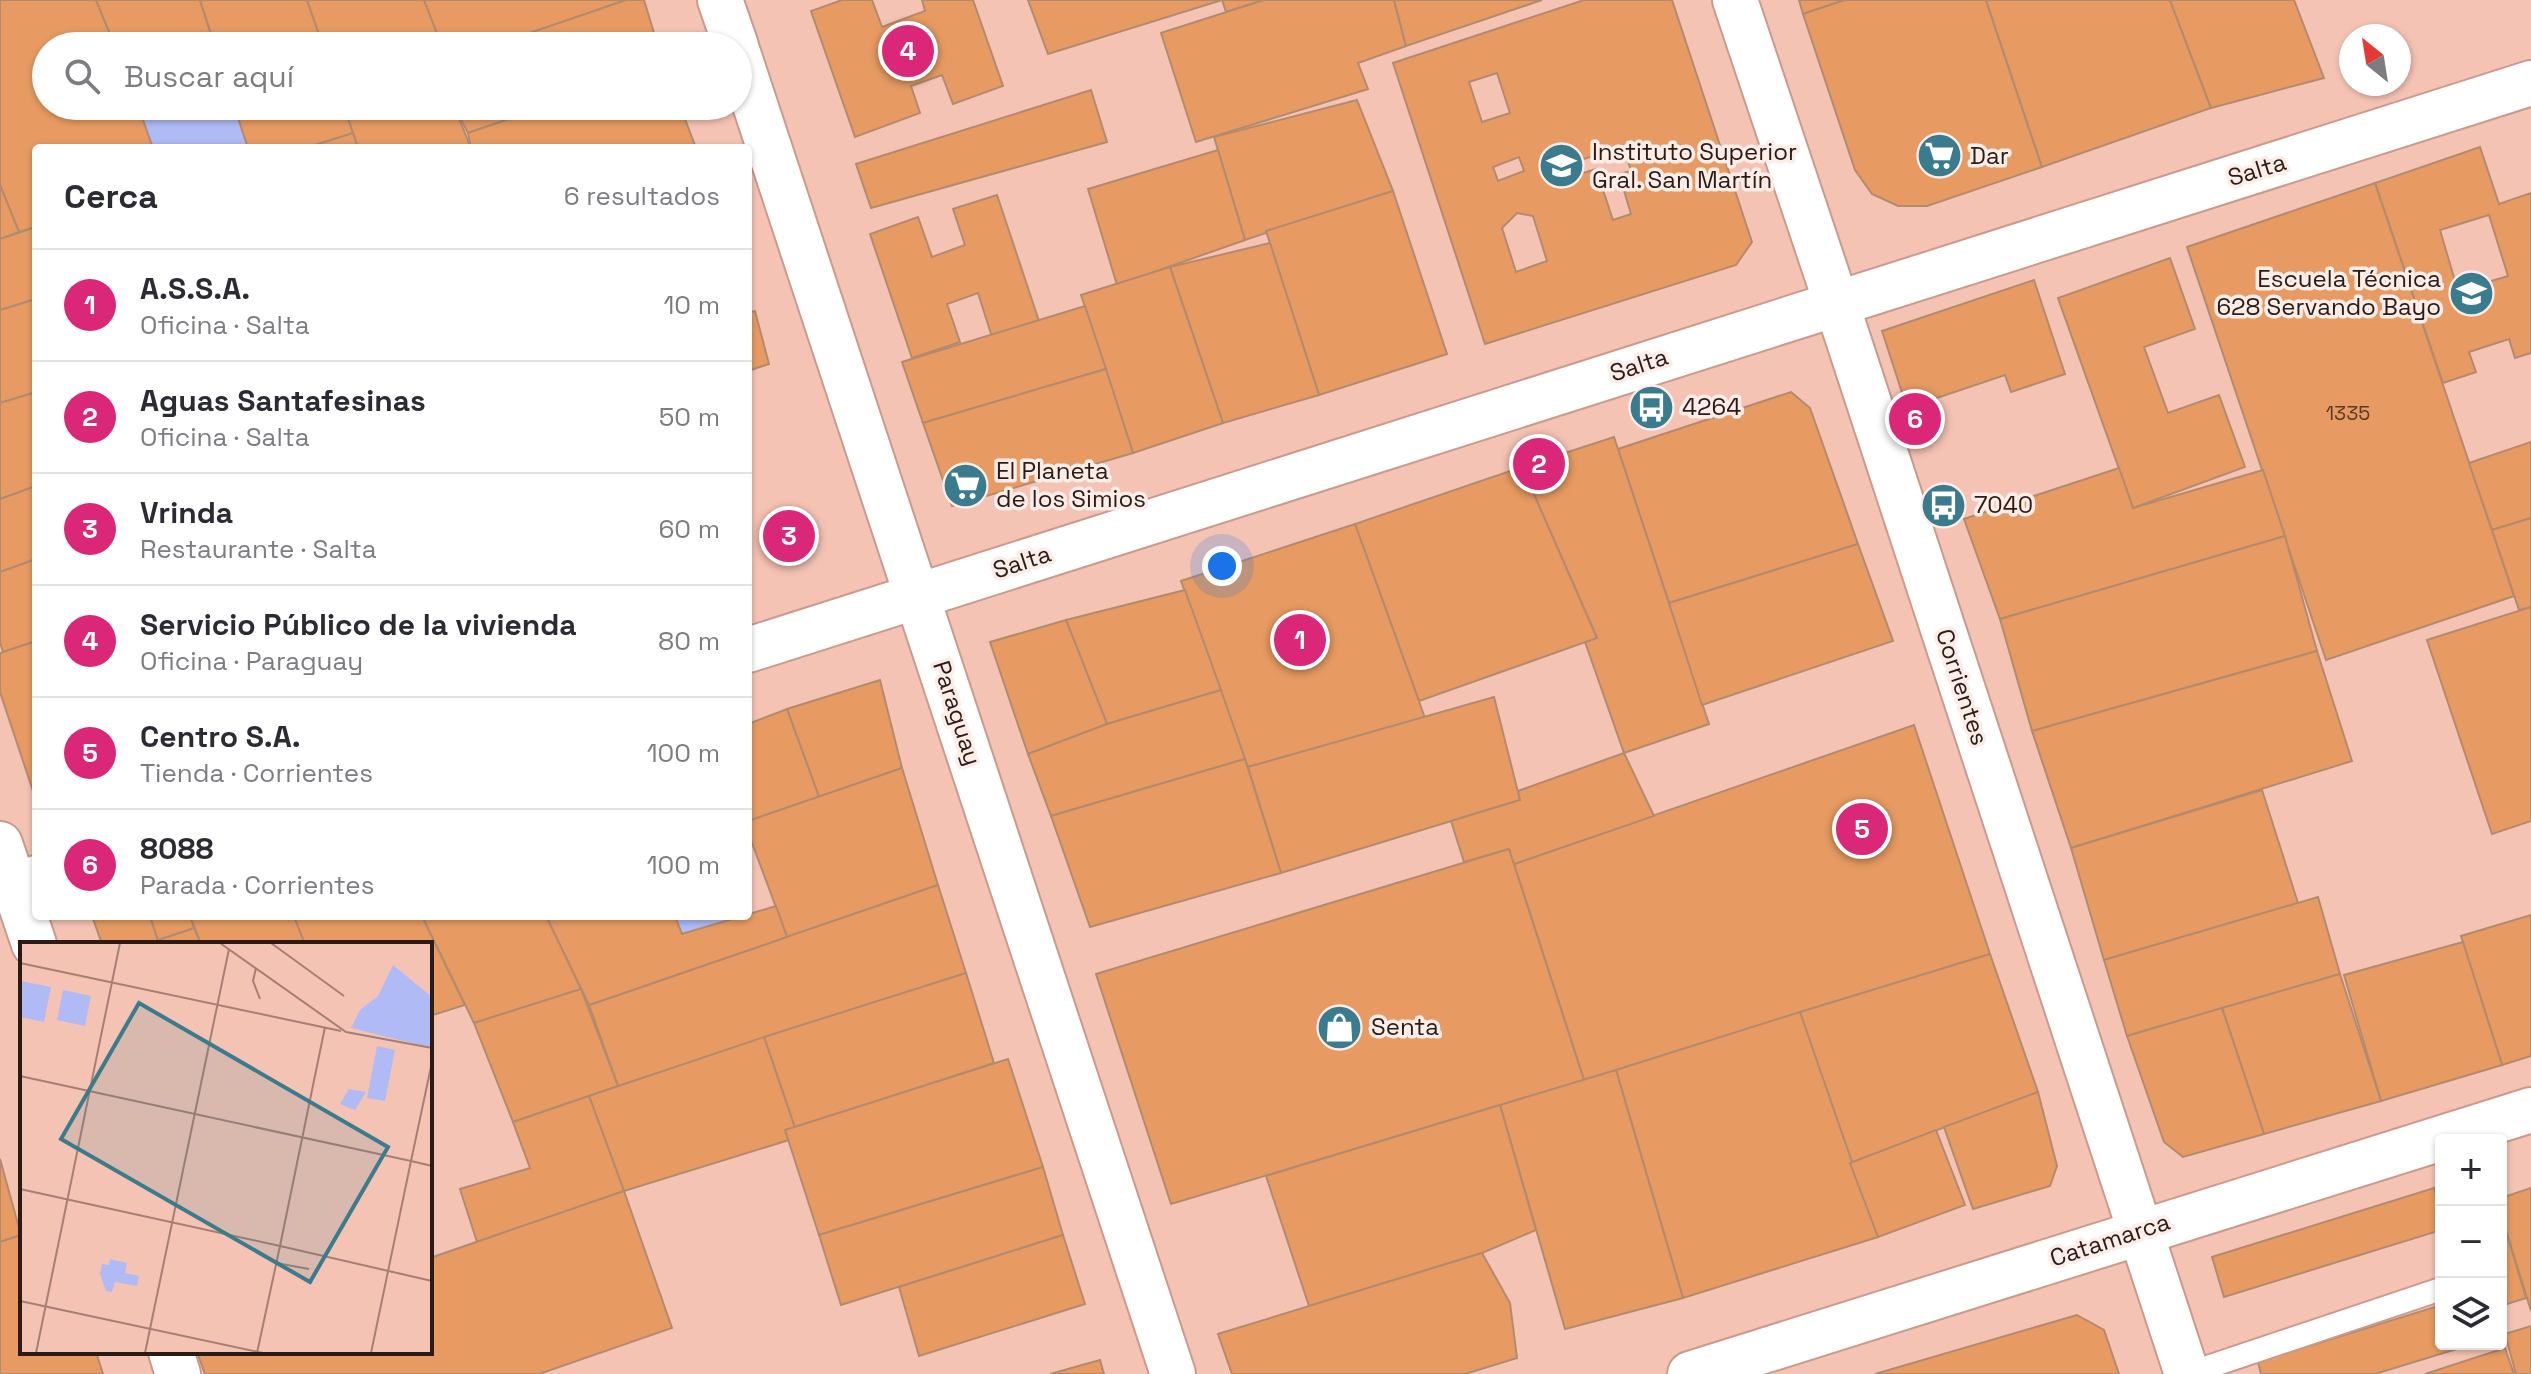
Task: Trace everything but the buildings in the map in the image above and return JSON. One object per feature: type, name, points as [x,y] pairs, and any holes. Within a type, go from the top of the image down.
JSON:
[{"type":"street","points":[[720,0],[731,32]]},
{"type":"street","name":"Corrientes","points":[[1735,0],[2187,1374]]},
{"type":"street","name":"Salta","points":[[752,649],[2531,83]]},
{"type":"street","name":"Paraguay","points":[[752,95],[1173,1374]]},
{"type":"street","points":[[0,844],[17,884],[33,942]]},
{"type":"street","name":"Catamarca","points":[[1690,1374],[2531,1110]]},
{"type":"street","points":[[172,1354],[178,1374]]},
{"type":"lane","points":[[2187,1374],[2435,1291]]},
{"type":"shaded area","points":[[143,120],[239,120],[247,144],[152,144]]},
{"type":"shaded area","points":[[677,920],[730,920],[682,934]]},
{"type":"place","name":"Servicio Público de la vivienda","points":[[908,51]]},
{"type":"place","name":"Dar","points":[[1939,156]]},
{"type":"place","name":"Instituto Superior Gral. San Martín","points":[[1561,166]]},
{"type":"place","name":"Escuela Técnica 628 Servando Bayo","points":[[2472,293]]},
{"type":"place","name":"4264","points":[[1651,407]]},
{"type":"place","name":"8088","points":[[1915,419]]},
{"type":"place","name":"Aguas Santafesinas","points":[[1539,464]]},
{"type":"place","name":"El Planeta de los Simios","points":[[965,485]]},
{"type":"place","name":"7040","points":[[1943,505]]},
{"type":"place","name":"Vrinda","points":[[789,536]]},
{"type":"place","name":"A.S.S.A.","points":[[1300,640]]},
{"type":"place","name":"Centro S.A.","points":[[1862,829]]},
{"type":"place","name":"Senta","points":[[1340,1027]]}]
